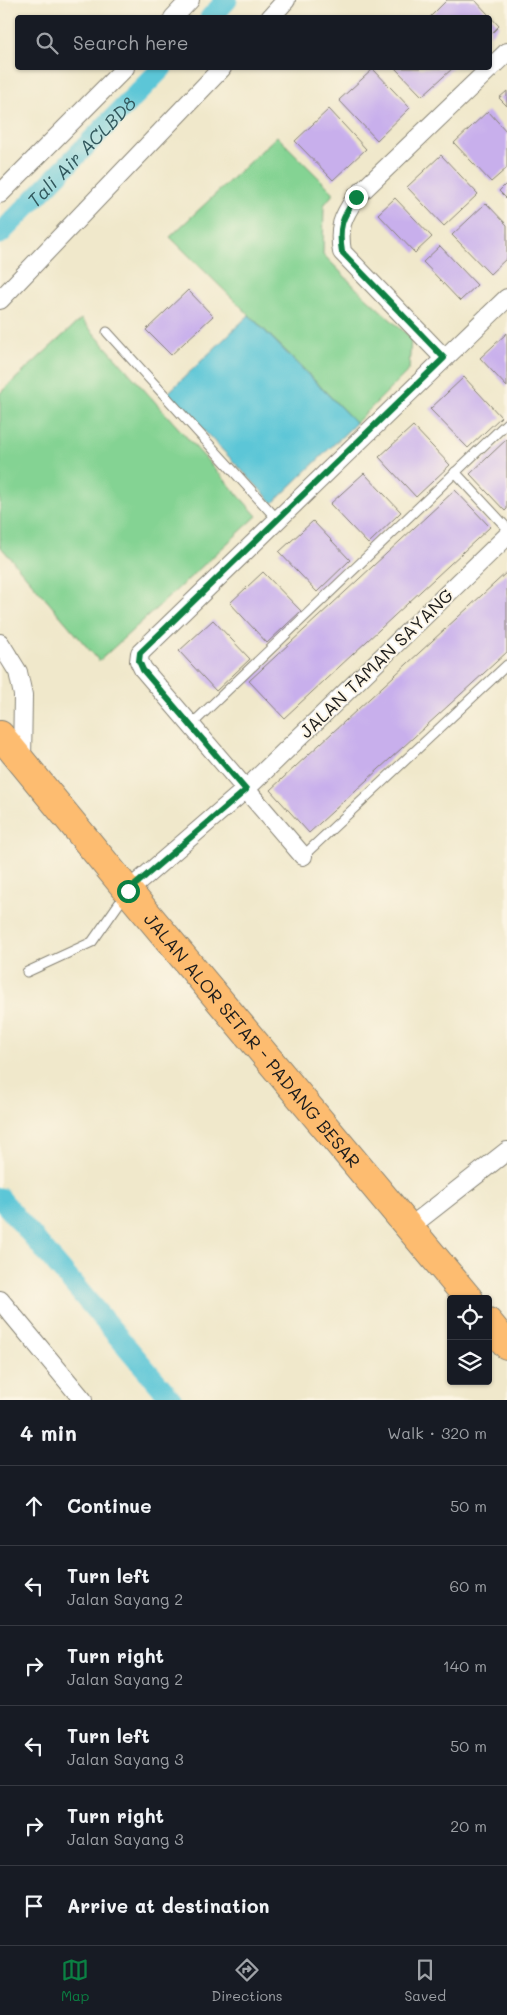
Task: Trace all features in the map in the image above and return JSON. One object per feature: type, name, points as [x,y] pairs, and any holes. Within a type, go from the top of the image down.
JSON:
[{"type":"main road","name":"JALAN ALOR SETAR - PADANG BESAR","points":[[0,735],[466,1295]]},
{"type":"main road","points":[[492,1327],[507,1345]]},
{"type":"street","points":[[176,15],[190,0]]},
{"type":"street","points":[[273,15],[286,0]]},
{"type":"street","points":[[492,66],[507,52]]},
{"type":"street","points":[[0,194],[124,70]]},
{"type":"street","points":[[0,300],[220,70]]},
{"type":"street","points":[[444,358],[342,252],[339,233],[344,215],[356,197],[488,70]]},
{"type":"street","points":[[303,856],[143,670],[139,661],[140,653],[507,298]]},
{"type":"street","name":"JALAN TAMAN SAYANG","points":[[128,891],[246,790],[507,536]]},
{"type":"street","points":[[0,644],[18,672],[23,695],[22,761]]},
{"type":"street","points":[[410,1227],[507,1151]]},
{"type":"street","points":[[0,1300],[83,1400]]},
{"type":"lane","points":[[107,332],[277,519]]},
{"type":"lane","points":[[191,725],[507,423]]},
{"type":"lane","points":[[455,472],[507,528]]},
{"type":"lane","points":[[303,856],[507,665]]},
{"type":"lane","points":[[27,972],[92,942],[128,891]]},
{"type":"green space","points":[[277,136],[334,193],[324,205],[323,254],[358,290],[411,338],[409,370],[356,423],[170,237]]},
{"type":"green space","points":[[81,319],[257,516],[99,661],[0,546],[0,393]]},
{"type":"water","points":[[249,315],[356,423],[273,503],[168,393]]},
{"type":"building","points":[[447,0],[475,0],[489,15],[432,15]]},
{"type":"building","points":[[492,18],[499,26],[492,33]]},
{"type":"building","points":[[374,70],[410,108],[377,140],[339,100]]},
{"type":"building","points":[[397,70],[451,70],[422,96]]},
{"type":"building","points":[[507,91],[507,106],[499,98]]},
{"type":"building","points":[[329,109],[366,149],[333,180],[295,141]]},
{"type":"building","points":[[488,111],[507,132],[507,168],[491,182],[454,143]]},
{"type":"building","points":[[441,155],[478,194],[444,226],[407,187]]},
{"type":"building","points":[[507,183],[507,199],[499,191]]},
{"type":"building","points":[[395,198],[432,237],[415,253],[378,214]]},
{"type":"building","points":[[486,203],[507,225],[507,258],[490,274],[452,235]]},
{"type":"building","points":[[440,246],[477,285],[460,301],[423,262]]},
{"type":"building","points":[[188,290],[213,316],[171,355],[146,330]]},
{"type":"building","points":[[507,333],[507,387],[480,358]]},
{"type":"building","points":[[464,377],[501,417],[468,448],[430,409]]},
{"type":"building","points":[[413,426],[450,465],[416,497],[379,457]]},
{"type":"building","points":[[507,439],[507,509],[505,511],[470,474]]},
{"type":"building","points":[[364,473],[401,512],[368,544],[330,504]]},
{"type":"building","points":[[455,490],[490,527],[284,718],[249,681]]},
{"type":"building","points":[[313,521],[350,560],[317,592],[279,552]]},
{"type":"building","points":[[263,572],[301,611],[267,643],[230,603]]},
{"type":"building","points":[[507,572],[507,652],[309,833],[270,790]]},
{"type":"building","points":[[213,620],[250,659],[216,691],[179,651]]},
{"type":"waterway","name":"Tali Air ACLBD8","points":[[213,15],[227,0]]},
{"type":"waterway","name":"Tali Air ACLBD8","points":[[0,234],[160,70]]},
{"type":"waterway","points":[[0,1198],[172,1400]]},
{"type":"route","points":[[128,891],[246,790],[143,670],[139,661],[140,653],[146,645],[444,358],[342,252],[339,233],[344,215],[356,197]]}]
